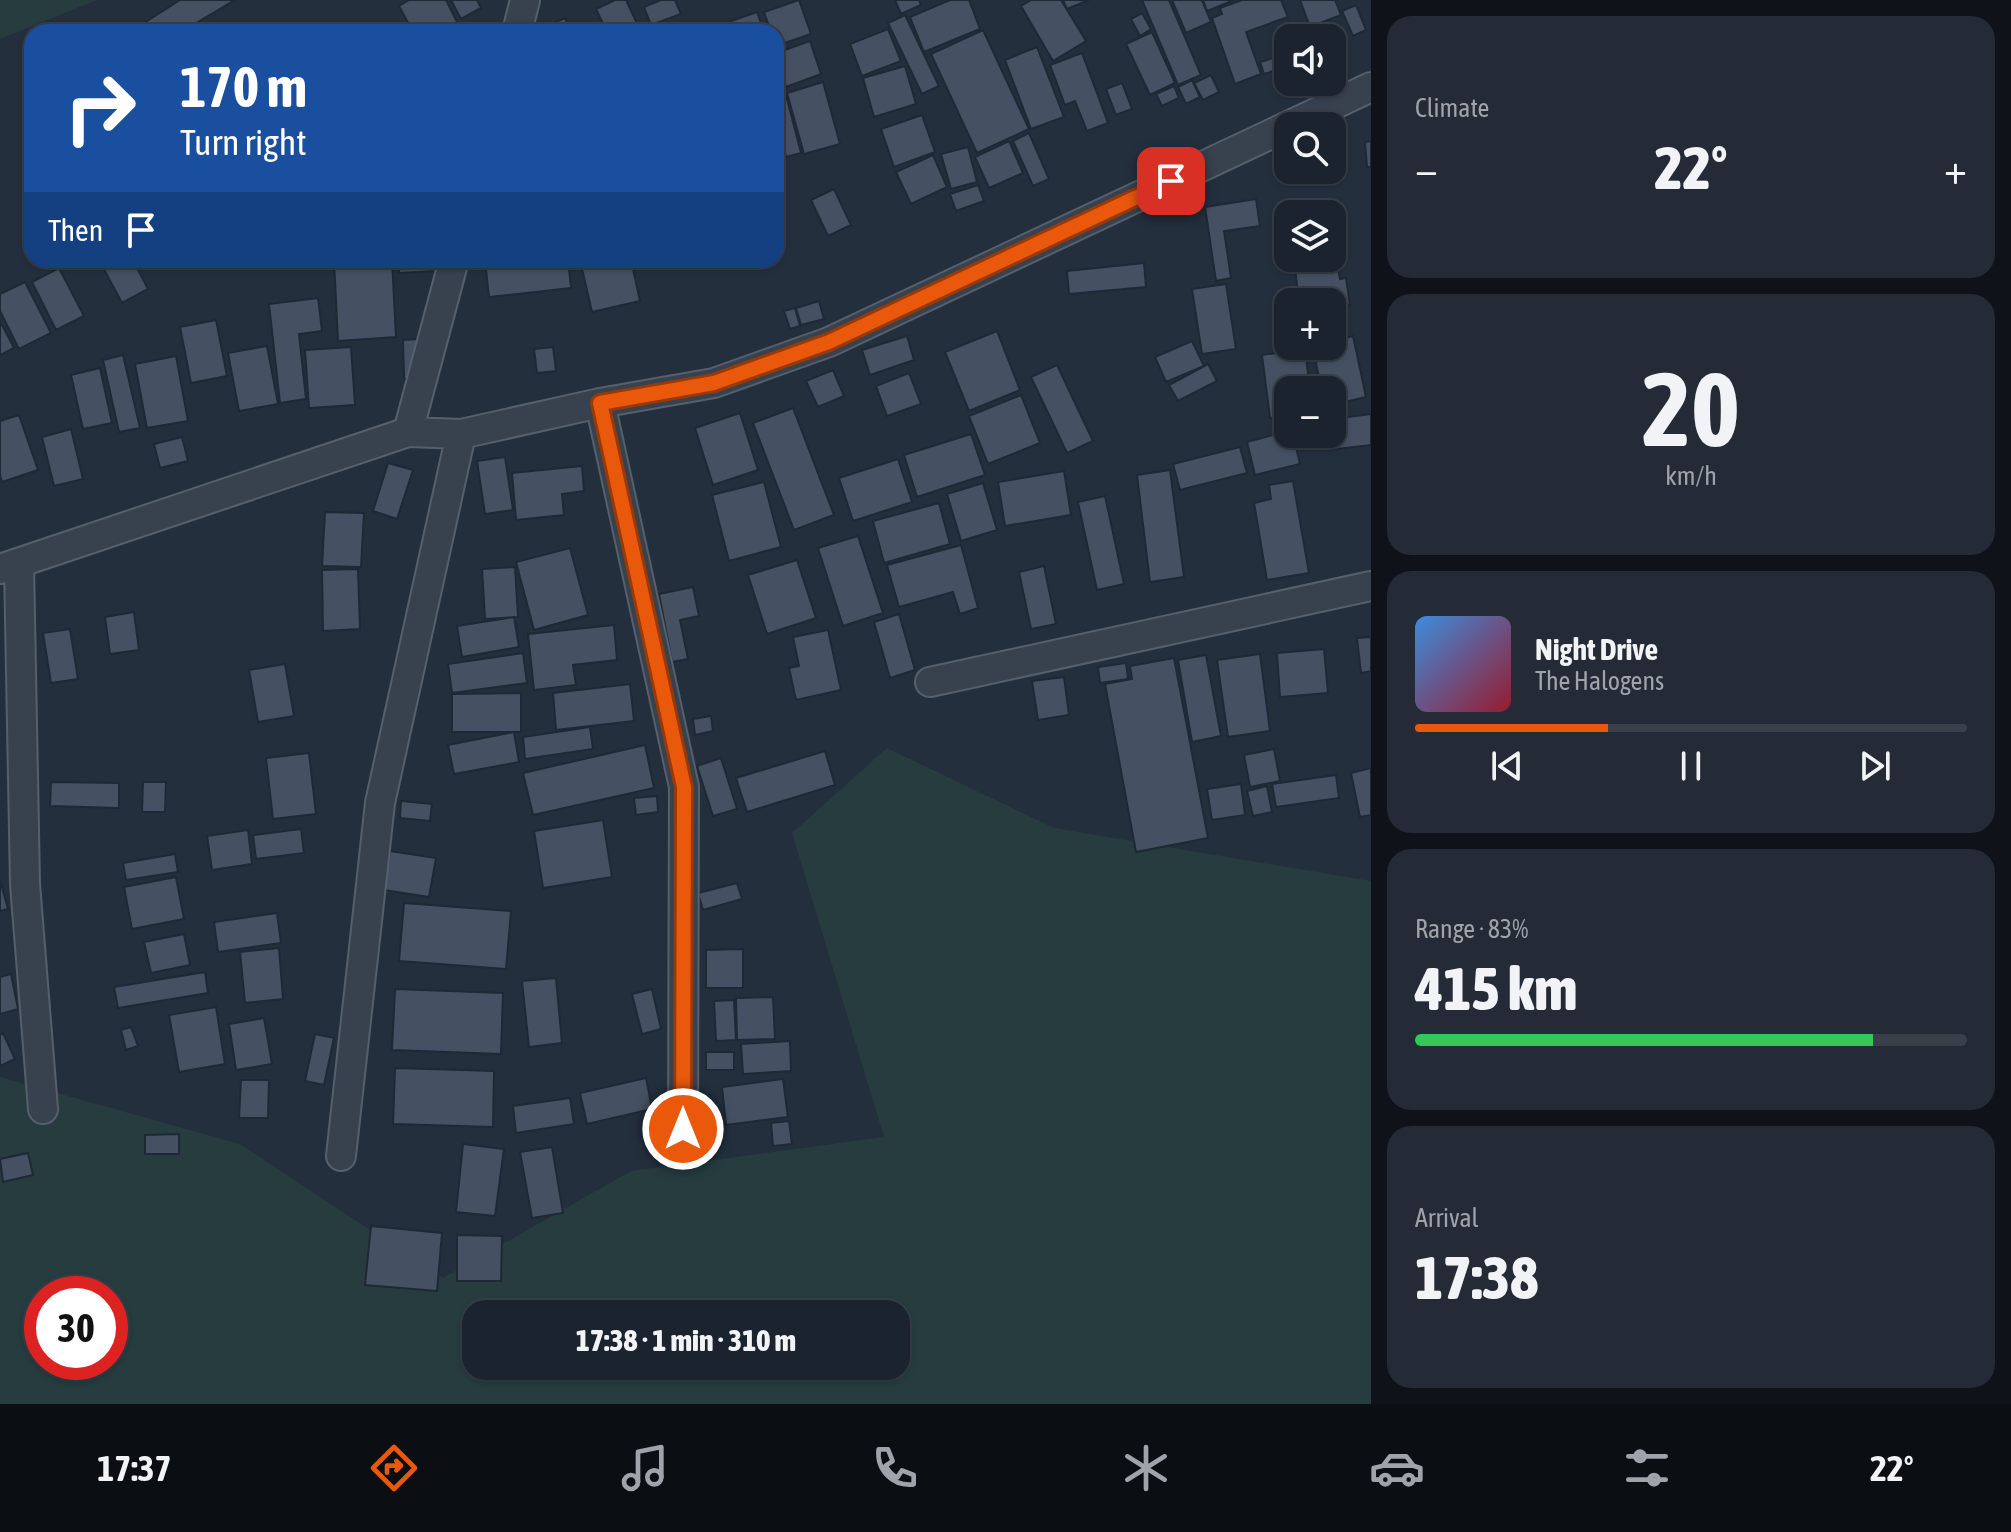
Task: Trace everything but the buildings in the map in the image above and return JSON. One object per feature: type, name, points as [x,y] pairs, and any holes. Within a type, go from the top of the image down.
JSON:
[{"type":"street","points":[[519,24],[525,0]]},
{"type":"street","points":[[43,1109],[25,884],[10,566],[408,432],[461,434],[600,403],[714,383],[829,342],[1371,87]]},
{"type":"street","points":[[408,432],[452,268]]},
{"type":"street","points":[[600,403],[684,787],[683,1129]]},
{"type":"street","points":[[341,1156],[380,803],[461,434]]},
{"type":"street","points":[[930,682],[1371,586]]},
{"type":"green space","points":[[0,0],[97,0],[37,24],[24,24],[24,29],[0,39]]},
{"type":"green space","points":[[887,748],[1054,828],[1371,881],[1371,1404],[0,1404],[0,1077],[240,1144],[443,1278],[631,1171],[884,1137],[792,833]]},
{"type":"route","points":[[683,1129],[684,787],[600,403],[714,383],[829,342],[1171,181]]}]
